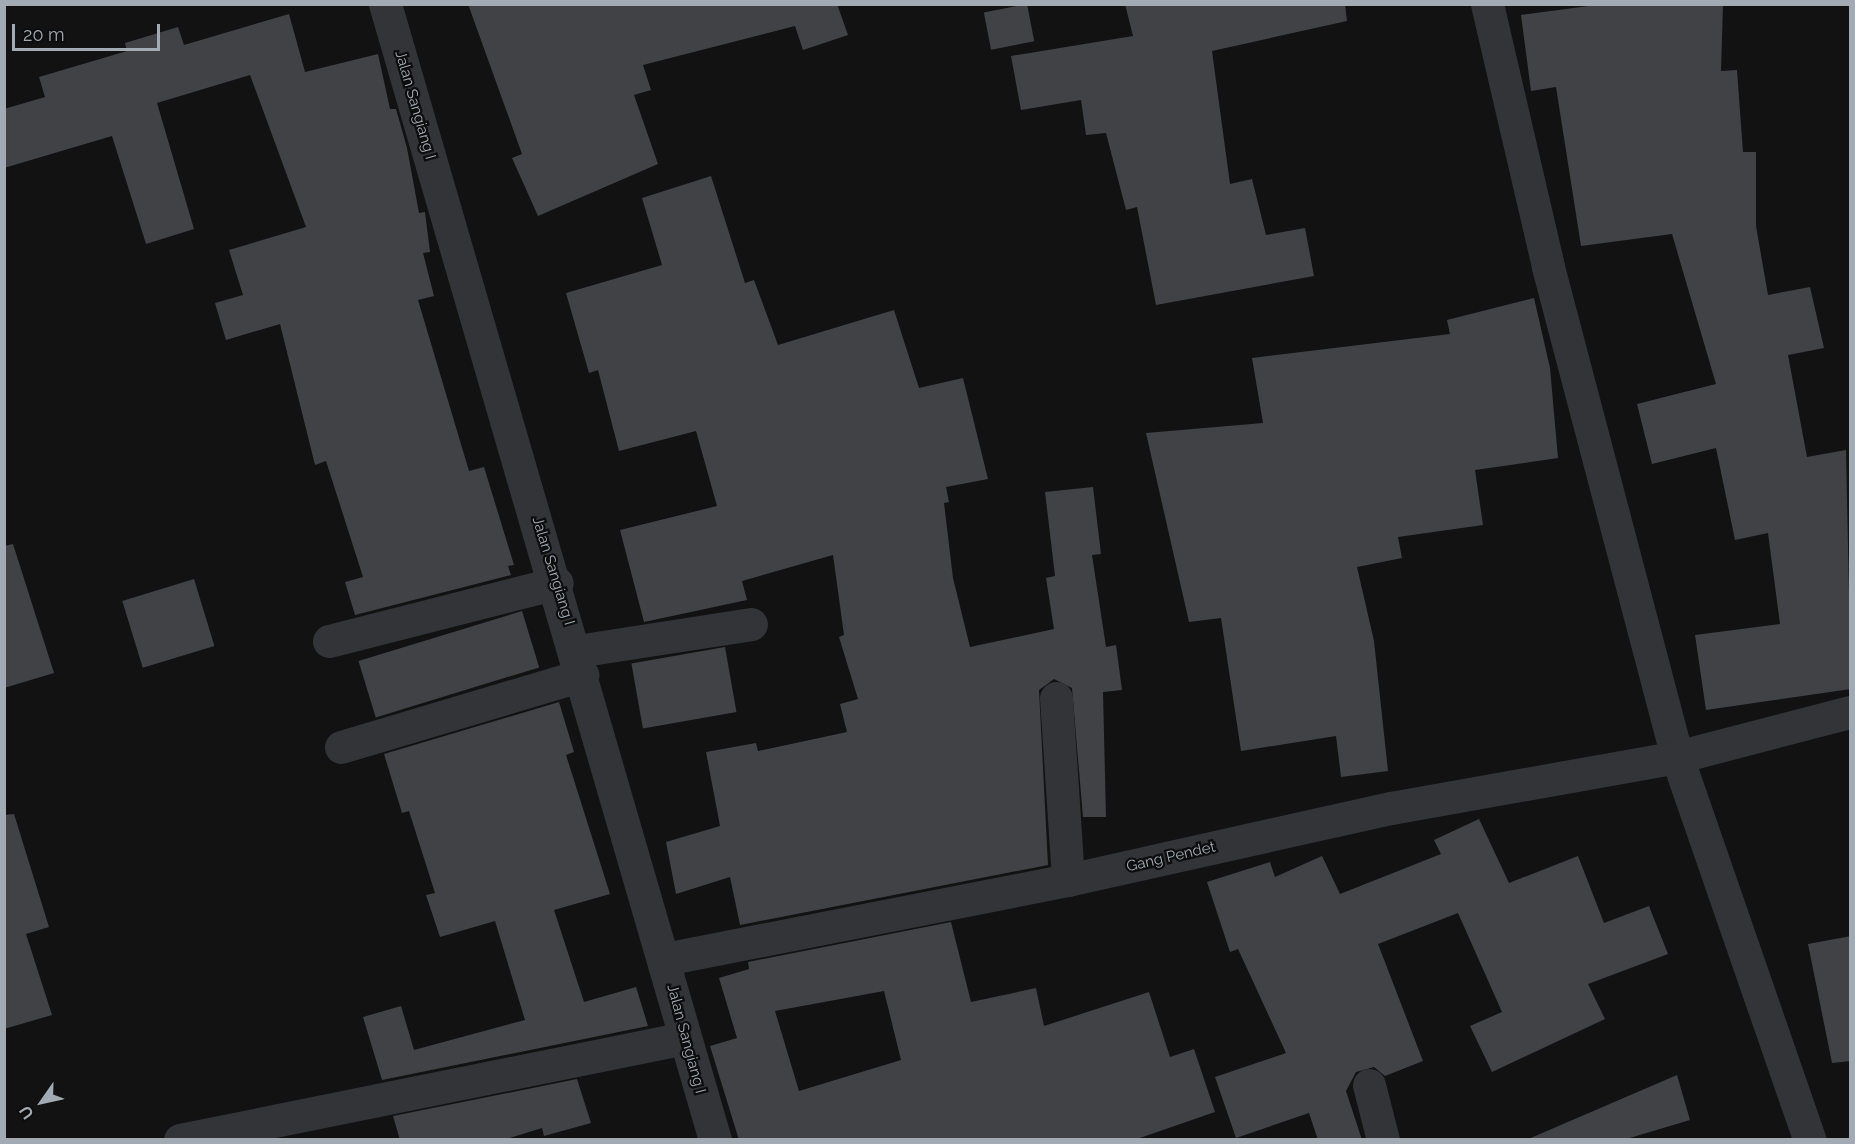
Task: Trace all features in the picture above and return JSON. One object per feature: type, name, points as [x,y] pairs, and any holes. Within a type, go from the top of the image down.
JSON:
[{"type":"street","name":"Jalan Sangiang I","points":[[385,4],[580,663],[715,1140]]},
{"type":"street","points":[[1487,4],[1548,267],[1677,757],[1810,1140]]},
{"type":"street","points":[[329,641],[556,584]]},
{"type":"street","points":[[341,747],[580,663],[751,624]]},
{"type":"street","points":[[1056,698],[1068,880]]},
{"type":"street","name":"Gang Pendet","points":[[665,959],[1068,880],[1391,808],[1677,757],[1851,712]]},
{"type":"street","points":[[180,1140],[685,1038]]},
{"type":"street","points":[[1369,1084],[1383,1140]]},
{"type":"building","points":[[468,4],[837,4],[848,35],[803,50],[795,26],[643,65],[651,90],[634,95],[658,164],[538,216],[512,158],[522,154]]},
{"type":"building","points":[[1027,4],[1034,41],[991,50],[984,12]]},
{"type":"building","points":[[1125,4],[1345,4],[1347,21],[1212,51],[1230,184],[1252,179],[1266,235],[1305,228],[1314,276],[1156,305],[1137,207],[1126,210],[1106,133],[1086,135],[1081,100],[1021,110],[1011,56],[1133,36]]},
{"type":"building","points":[[1604,4],[1723,4],[1721,71],[1737,70],[1743,152],[1756,152],[1756,226],[1768,295],[1810,287],[1824,348],[1788,355],[1807,457],[1846,450],[1851,689],[1706,710],[1695,635],[1780,624],[1768,533],[1735,540],[1716,448],[1652,464],[1637,404],[1716,384],[1672,234],[1581,246],[1556,87],[1531,91],[1521,15]]},
{"type":"building","points":[[289,14],[305,72],[378,54],[390,109],[396,109],[407,148],[419,213],[425,212],[430,252],[423,253],[434,296],[418,300],[469,471],[484,467],[514,565],[508,566],[511,575],[355,615],[345,582],[363,577],[326,461],[315,465],[280,324],[226,340],[215,303],[243,295],[229,250],[306,227],[250,75],[157,103],[194,229],[146,244],[112,136],[4,168],[4,109],[45,97],[39,77],[127,51],[125,43],[178,27],[184,45]]},
{"type":"building","points":[[711,176],[745,283],[754,280],[778,345],[894,310],[919,388],[963,378],[988,479],[946,487],[949,502],[944,503],[953,578],[970,647],[1054,629],[1046,578],[1055,576],[1045,492],[1093,487],[1101,554],[1092,555],[1106,647],[1116,645],[1122,690],[1103,692],[1106,817],[1083,817],[1072,688],[1054,679],[1039,690],[1048,865],[740,925],[730,877],[676,894],[666,842],[720,826],[706,752],[756,743],[758,751],[847,732],[840,704],[858,699],[839,637],[844,635],[833,555],[742,581],[747,600],[644,622],[620,530],[717,506],[696,431],[619,451],[598,370],[589,373],[566,293],[662,265],[642,198]]},
{"type":"building","points":[[1534,298],[1550,368],[1558,458],[1475,470],[1483,525],[1398,537],[1402,558],[1357,567],[1374,641],[1388,771],[1341,777],[1336,736],[1241,751],[1221,618],[1189,622],[1146,433],[1263,423],[1252,358],[1450,334],[1447,320]]},
{"type":"building","points":[[13,544],[54,673],[4,688],[4,546]]},
{"type":"building","points":[[194,579],[214,646],[143,668],[122,601]]},
{"type":"building","points":[[522,611],[539,667],[376,717],[358,661]]},
{"type":"building","points":[[725,647],[736,712],[643,728],[631,663]]},
{"type":"building","points":[[559,702],[574,752],[566,755],[610,894],[554,910],[584,1002],[636,987],[648,1026],[382,1080],[363,1017],[401,1006],[414,1050],[525,1020],[495,921],[440,937],[426,895],[435,893],[409,811],[402,813],[384,754]]},
{"type":"building","points":[[14,814],[49,927],[26,934],[52,1015],[4,1029],[4,815]]},
{"type":"building","points":[[1479,819],[1509,883],[1578,856],[1604,923],[1649,906],[1668,954],[1588,984],[1605,1019],[1492,1072],[1470,1026],[1502,1012],[1458,913],[1378,944],[1423,1061],[1385,1076],[1374,1067],[1356,1072],[1346,1091],[1362,1140],[1318,1140],[1309,1113],[1236,1138],[1215,1077],[1286,1053],[1238,949],[1230,952],[1207,882],[1270,862],[1275,877],[1322,856],[1340,894],[1441,854],[1434,840]]},
{"type":"building","points":[[951,922],[971,1002],[1036,988],[1044,1026],[1149,992],[1170,1057],[1194,1049],[1215,1112],[1134,1140],[739,1140],[710,1046],[737,1038],[719,978],[749,969],[748,962]],"holes":[[[884,991],[901,1060],[799,1091],[775,1011]]]},
{"type":"building","points":[[1851,936],[1851,1061],[1832,1063],[1808,944]]},
{"type":"building","points":[[1677,1075],[1690,1120],[1623,1140],[1526,1140]]},
{"type":"building","points":[[577,1079],[591,1123],[544,1136],[542,1128],[503,1140],[400,1140],[393,1116]]}]
